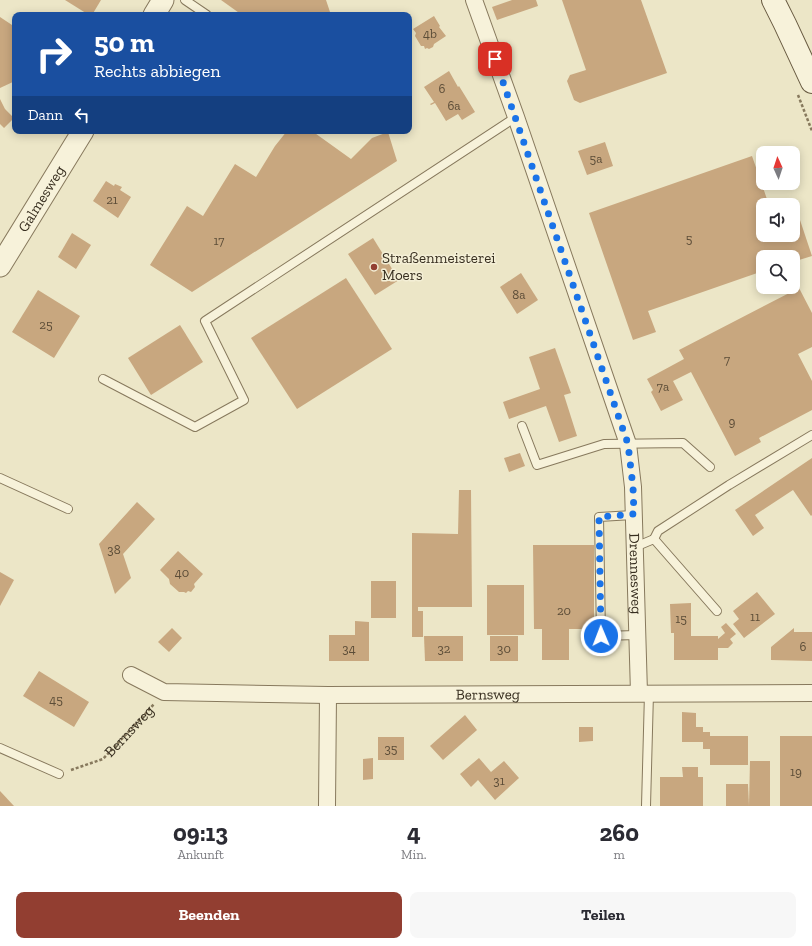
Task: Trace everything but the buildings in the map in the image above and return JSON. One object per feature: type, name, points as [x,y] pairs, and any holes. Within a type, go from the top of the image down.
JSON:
[{"type":"main road","points":[[773,0],[812,82]]},
{"type":"street","points":[[156,12],[163,0]]},
{"type":"street","name":"Drennesweg","points":[[474,0],[628,444],[633,487],[637,635],[644,693]]},
{"type":"street","name":"Galmesweg","points":[[2,257],[81,134]]},
{"type":"street","name":"Bernsweg","points":[[131,675],[164,692],[328,695],[812,693]]},
{"type":"street","points":[[327,806],[328,695]]},
{"type":"lane","points":[[185,0],[203,12]]},
{"type":"lane","points":[[102,379],[196,427],[244,400],[205,321],[516,118]]},
{"type":"lane","points":[[522,426],[537,465],[604,444],[683,443],[710,466]]},
{"type":"lane","points":[[635,547],[654,539],[658,531],[729,485],[812,435]]},
{"type":"lane","points":[[0,478],[68,509]]},
{"type":"lane","points":[[634,514],[599,517],[601,636],[637,635]]},
{"type":"lane","points":[[654,539],[717,611]]},
{"type":"lane","points":[[644,693],[646,806]]},
{"type":"lane","points":[[0,748],[59,774]]},
{"type":"path","name":"Bernsweg","points":[[59,774],[103,759],[164,692]]},
{"type":"place","name":"Straßenmeisterei Moers","points":[[374,267]]},
{"type":"route","points":[[495,59],[628,444],[633,487],[634,514],[599,517],[601,636]]}]
